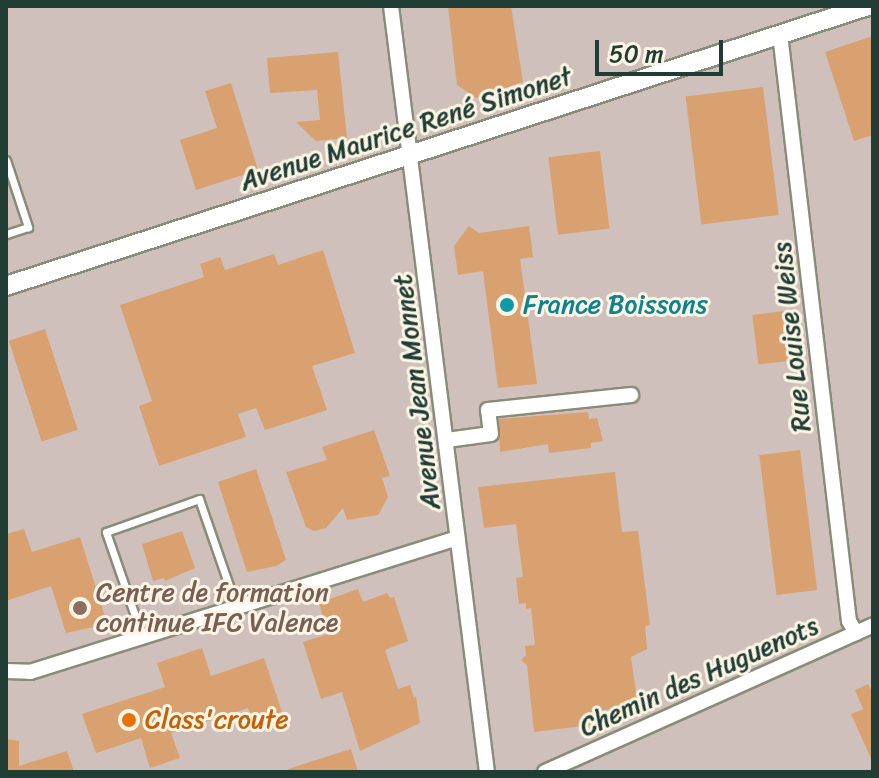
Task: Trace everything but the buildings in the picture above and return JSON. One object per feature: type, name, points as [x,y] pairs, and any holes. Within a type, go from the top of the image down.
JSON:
[{"type":"street","name":"Avenue Jean Monnet","points":[[391,6],[487,772]]},
{"type":"street","name":"Avenue Maurice René Simonet","points":[[6,286],[868,6]]},
{"type":"street","name":"Rue Louise Weiss","points":[[780,34],[849,621],[856,633]]},
{"type":"street","points":[[447,440],[491,434],[488,410],[631,395]]},
{"type":"street","points":[[6,671],[30,672],[458,538]]},
{"type":"street","name":"Chemin des Huguenots","points":[[545,772],[873,625]]},
{"type":"lane","points":[[6,160],[28,227],[6,234]]},
{"type":"lane","points":[[142,636],[106,532],[199,499],[236,606]]},
{"type":"shaded area","points":[[6,6],[873,6],[873,772],[6,772]]},
{"type":"place","name":"France Boissons","points":[[507,305]]},
{"type":"place","name":"Centre de formation continue IFC Valence","points":[[80,608]]},
{"type":"place","name":"Class'croute","points":[[129,720]]}]
